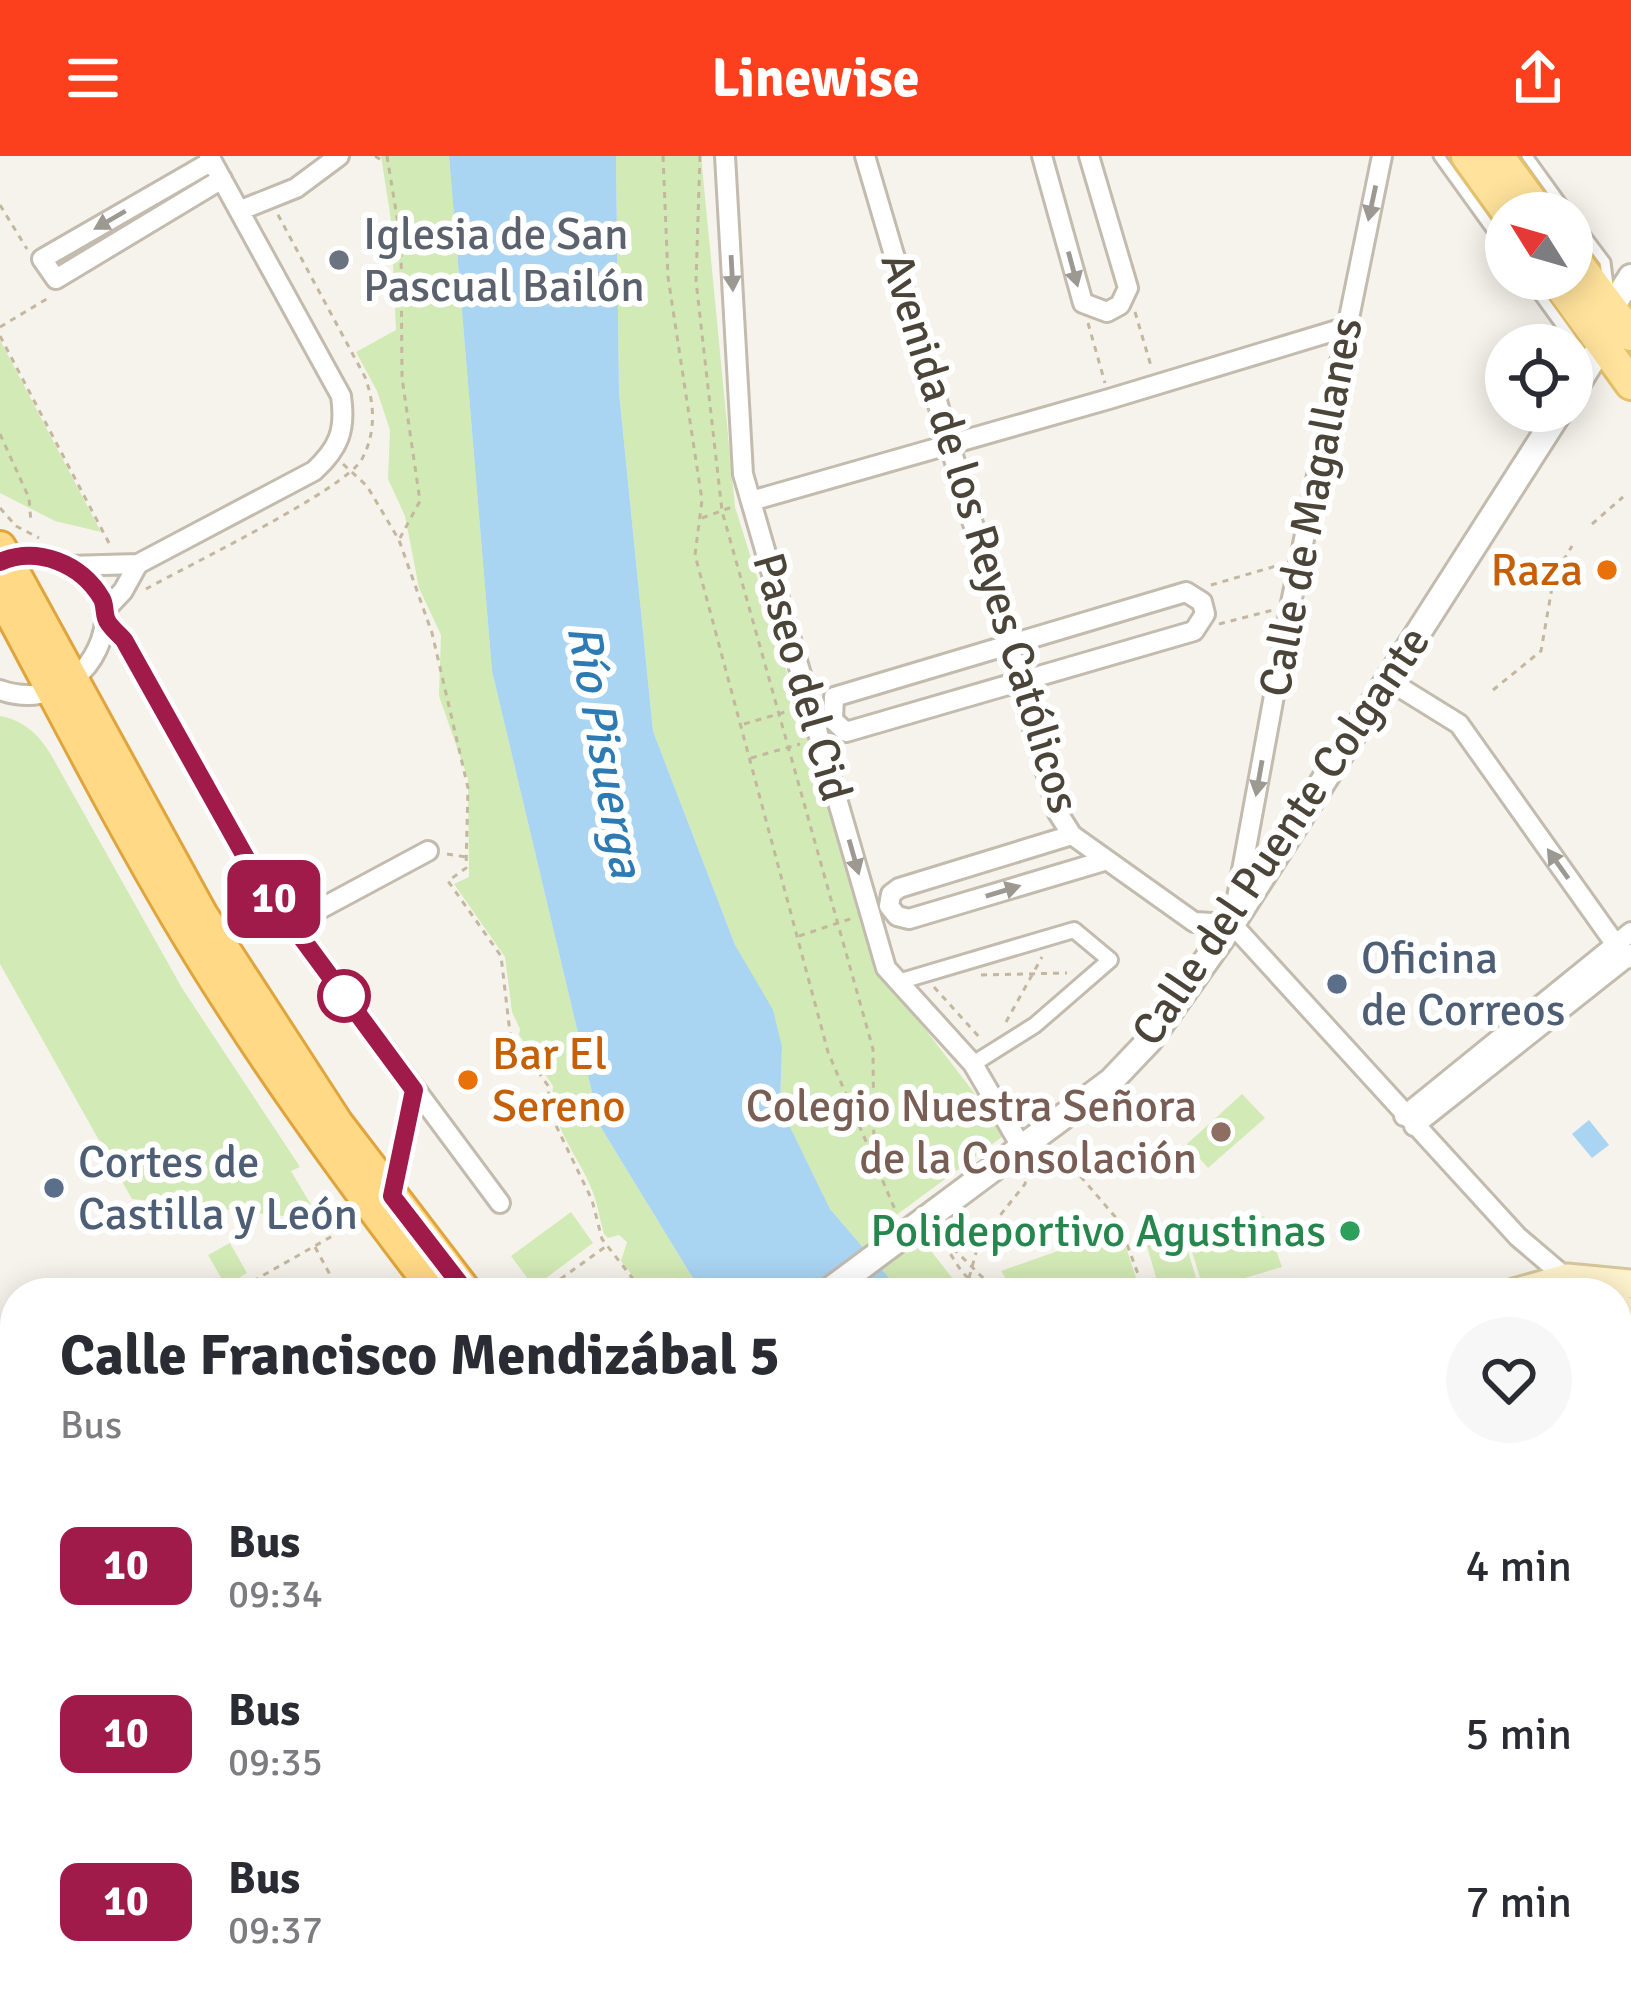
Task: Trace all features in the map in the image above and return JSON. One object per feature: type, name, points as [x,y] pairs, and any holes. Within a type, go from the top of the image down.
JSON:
[{"type":"highway","points":[[2,556],[175,914],[341,1169],[425,1278]]},
{"type":"highway","points":[[0,593],[64,686],[282,1042],[394,1187],[457,1278]]},
{"type":"main road","points":[[1467,156],[1493,192]]},
{"type":"main road","points":[[1498,156],[1525,192]]},
{"type":"main road","points":[[1593,290],[1618,331],[1631,384]]},
{"type":"main road","points":[[1580,300],[1618,331]]},
{"type":"street","points":[[241,210],[271,201],[323,171],[339,156]]},
{"type":"street","name":"Paseo del Cid","points":[[725,156],[743,474],[886,968],[980,1060],[1022,1148]]},
{"type":"street","points":[[866,159],[888,156]]},
{"type":"street","points":[[1042,156],[1083,304],[1099,313],[1115,310],[1128,288],[1089,156]]},
{"type":"street","name":"Calle de Magallanes","points":[[1257,862],[1290,606],[1382,156]]},
{"type":"street","name":"Avenida de los Reyes Católicos","points":[[866,159],[1049,788],[1072,835],[1194,922]]},
{"type":"street","points":[[41,265],[214,165],[341,396],[344,416],[342,437],[314,471],[138,564],[68,566]]},
{"type":"street","points":[[1593,365],[1618,331],[1631,277]]},
{"type":"street","points":[[751,501],[1109,400],[1347,326]]},
{"type":"street","name":"Calle del Puente Colgante","points":[[846,1278],[1111,1081],[1149,1041],[1232,924],[1257,862],[1388,680],[1547,432]]},
{"type":"street","points":[[2,556],[48,557],[68,566],[93,587],[256,876],[500,1202]]},
{"type":"street","points":[[0,690],[27,696],[64,686],[88,664],[106,615],[138,564]]},
{"type":"street","points":[[1186,592],[1202,602],[1205,614],[1194,631],[846,732],[833,720],[834,698],[1186,592]]},
{"type":"street","points":[[1388,680],[1460,724],[1626,947],[1409,1121]]},
{"type":"street","points":[[1072,835],[899,888],[891,894],[889,906],[897,916],[909,919],[1107,860]]},
{"type":"street","points":[[292,924],[428,851]]},
{"type":"street","points":[[1203,966],[1194,922],[1232,924],[1518,1237],[1567,1278]]},
{"type":"street","points":[[898,982],[1074,930],[1110,960],[1035,1025],[980,1060]]},
{"type":"street","points":[[394,1187],[414,1090]]},
{"type":"street","points":[[1518,1237],[1528,1263],[1522,1278]]},
{"type":"lane","points":[[1439,156],[1485,220]]},
{"type":"lane","points":[[1527,156],[1553,192]]},
{"type":"lane","points":[[1593,246],[1605,262],[1618,331]]},
{"type":"lane","points":[[1564,300],[1618,331]]},
{"type":"path","points":[[375,156],[386,159],[400,242],[402,378],[420,501],[399,539]]},
{"type":"path","points":[[663,156],[668,277],[702,500],[695,555],[828,1052],[908,1233]]},
{"type":"path","points":[[700,156],[696,281],[722,511],[873,1049],[874,1164]]},
{"type":"path","points":[[135,595],[353,472],[369,440],[373,399],[271,201]]},
{"type":"path","points":[[0,205],[41,265],[54,295],[0,327]]},
{"type":"path","points":[[1128,288],[1157,385]]},
{"type":"path","points":[[1083,304],[1109,400]]},
{"type":"path","points":[[0,336],[111,546]]},
{"type":"path","points":[[0,434],[29,498],[32,523]]},
{"type":"path","points":[[331,455],[367,486],[399,539],[432,633],[468,788],[466,868],[448,880],[501,956],[510,1034],[548,1087],[548,1109],[592,1199],[607,1246],[632,1278]]},
{"type":"path","points":[[1592,524],[1623,497]]},
{"type":"path","points":[[700,518],[751,501]]},
{"type":"path","points":[[0,508],[16,526],[47,542]]},
{"type":"path","points":[[1493,690],[1541,651],[1553,576],[1572,546]]},
{"type":"path","points":[[1186,592],[1302,558]]},
{"type":"path","points":[[1194,631],[1290,606]]},
{"type":"path","points":[[741,725],[809,705]]},
{"type":"path","points":[[750,758],[820,739]]},
{"type":"path","points":[[797,936],[871,912]]},
{"type":"path","points":[[980,1060],[1053,936]]},
{"type":"path","points":[[964,975],[1098,971]]},
{"type":"path","points":[[919,976],[946,996],[977,1032],[980,1060]]},
{"type":"path","points":[[969,1278],[971,1262],[992,1222],[1025,1184],[1028,1170],[1022,1148],[1051,1142],[1118,1220],[1139,1278]]},
{"type":"path","points":[[874,1164],[895,1178]]},
{"type":"path","points":[[258,1278],[350,1226]]},
{"type":"path","points":[[969,1278],[943,1242],[985,1278]]},
{"type":"path","points":[[315,1246],[332,1278]]},
{"type":"path","points":[[562,1278],[607,1246]]},
{"type":"green space","points":[[381,156],[449,156],[492,671],[600,1126],[693,1278],[634,1278],[621,1261],[627,1242],[619,1235],[608,1238],[604,1234],[594,1195],[556,1115],[553,1086],[519,1035],[505,957],[454,884],[469,877],[468,779],[439,696],[441,635],[419,588],[405,516],[388,479],[390,430],[377,391],[356,352],[396,330],[391,220]]},
{"type":"green space","points":[[616,156],[701,156],[735,507],[881,972],[1006,1134],[891,1219],[896,1227],[920,1237],[952,1278],[889,1278],[830,1209],[780,1106],[782,1047],[735,945],[653,731],[619,392]]},
{"type":"green space","points":[[0,340],[101,532],[55,521],[0,493]]},
{"type":"green space","points":[[0,716],[29,729],[50,753],[182,988],[300,1167],[291,1171],[320,1220],[132,1199],[0,964]]},
{"type":"green space","points":[[1242,1094],[1265,1118],[1208,1168],[1187,1144]]},
{"type":"green space","points":[[571,1212],[593,1243],[546,1278],[527,1278],[511,1256]]},
{"type":"green space","points":[[1264,1216],[1282,1267],[1245,1278],[1200,1278],[1188,1239]]},
{"type":"green space","points":[[1179,1221],[1196,1278],[1156,1278],[1143,1232]]},
{"type":"green space","points":[[1120,1229],[1136,1278],[1005,1278],[1001,1271]]},
{"type":"green space","points":[[230,1243],[247,1273],[221,1278],[208,1255]]},
{"type":"water","name":"Río Pisuerga","points":[[449,156],[616,156],[619,392],[653,731],[735,945],[773,1010],[782,1047],[780,1106],[830,1209],[889,1278],[693,1278],[600,1126],[492,671]]},
{"type":"water","points":[[1589,1120],[1609,1145],[1592,1158],[1572,1134]]},
{"type":"bus line","name":"10","points":[[0,562],[27,554],[48,557],[68,566],[103,601],[106,620],[124,640],[256,876],[414,1090],[392,1196],[455,1278]]},
{"type":"place","name":"Iglesia de San Pascual Bailón","points":[[339,260]]},
{"type":"place","name":"Raza","points":[[1607,570]]},
{"type":"place","name":"Oficina de Correos","points":[[1337,984]]},
{"type":"place","name":"Bar El Sereno","points":[[468,1080]]},
{"type":"place","name":"Colegio Nuestra Señora de la Consolación","points":[[1221,1132]]},
{"type":"place","name":"Cortes de Castilla y León","points":[[54,1188]]},
{"type":"place","name":"Polideportivo Agustinas","points":[[1350,1231]]}]
